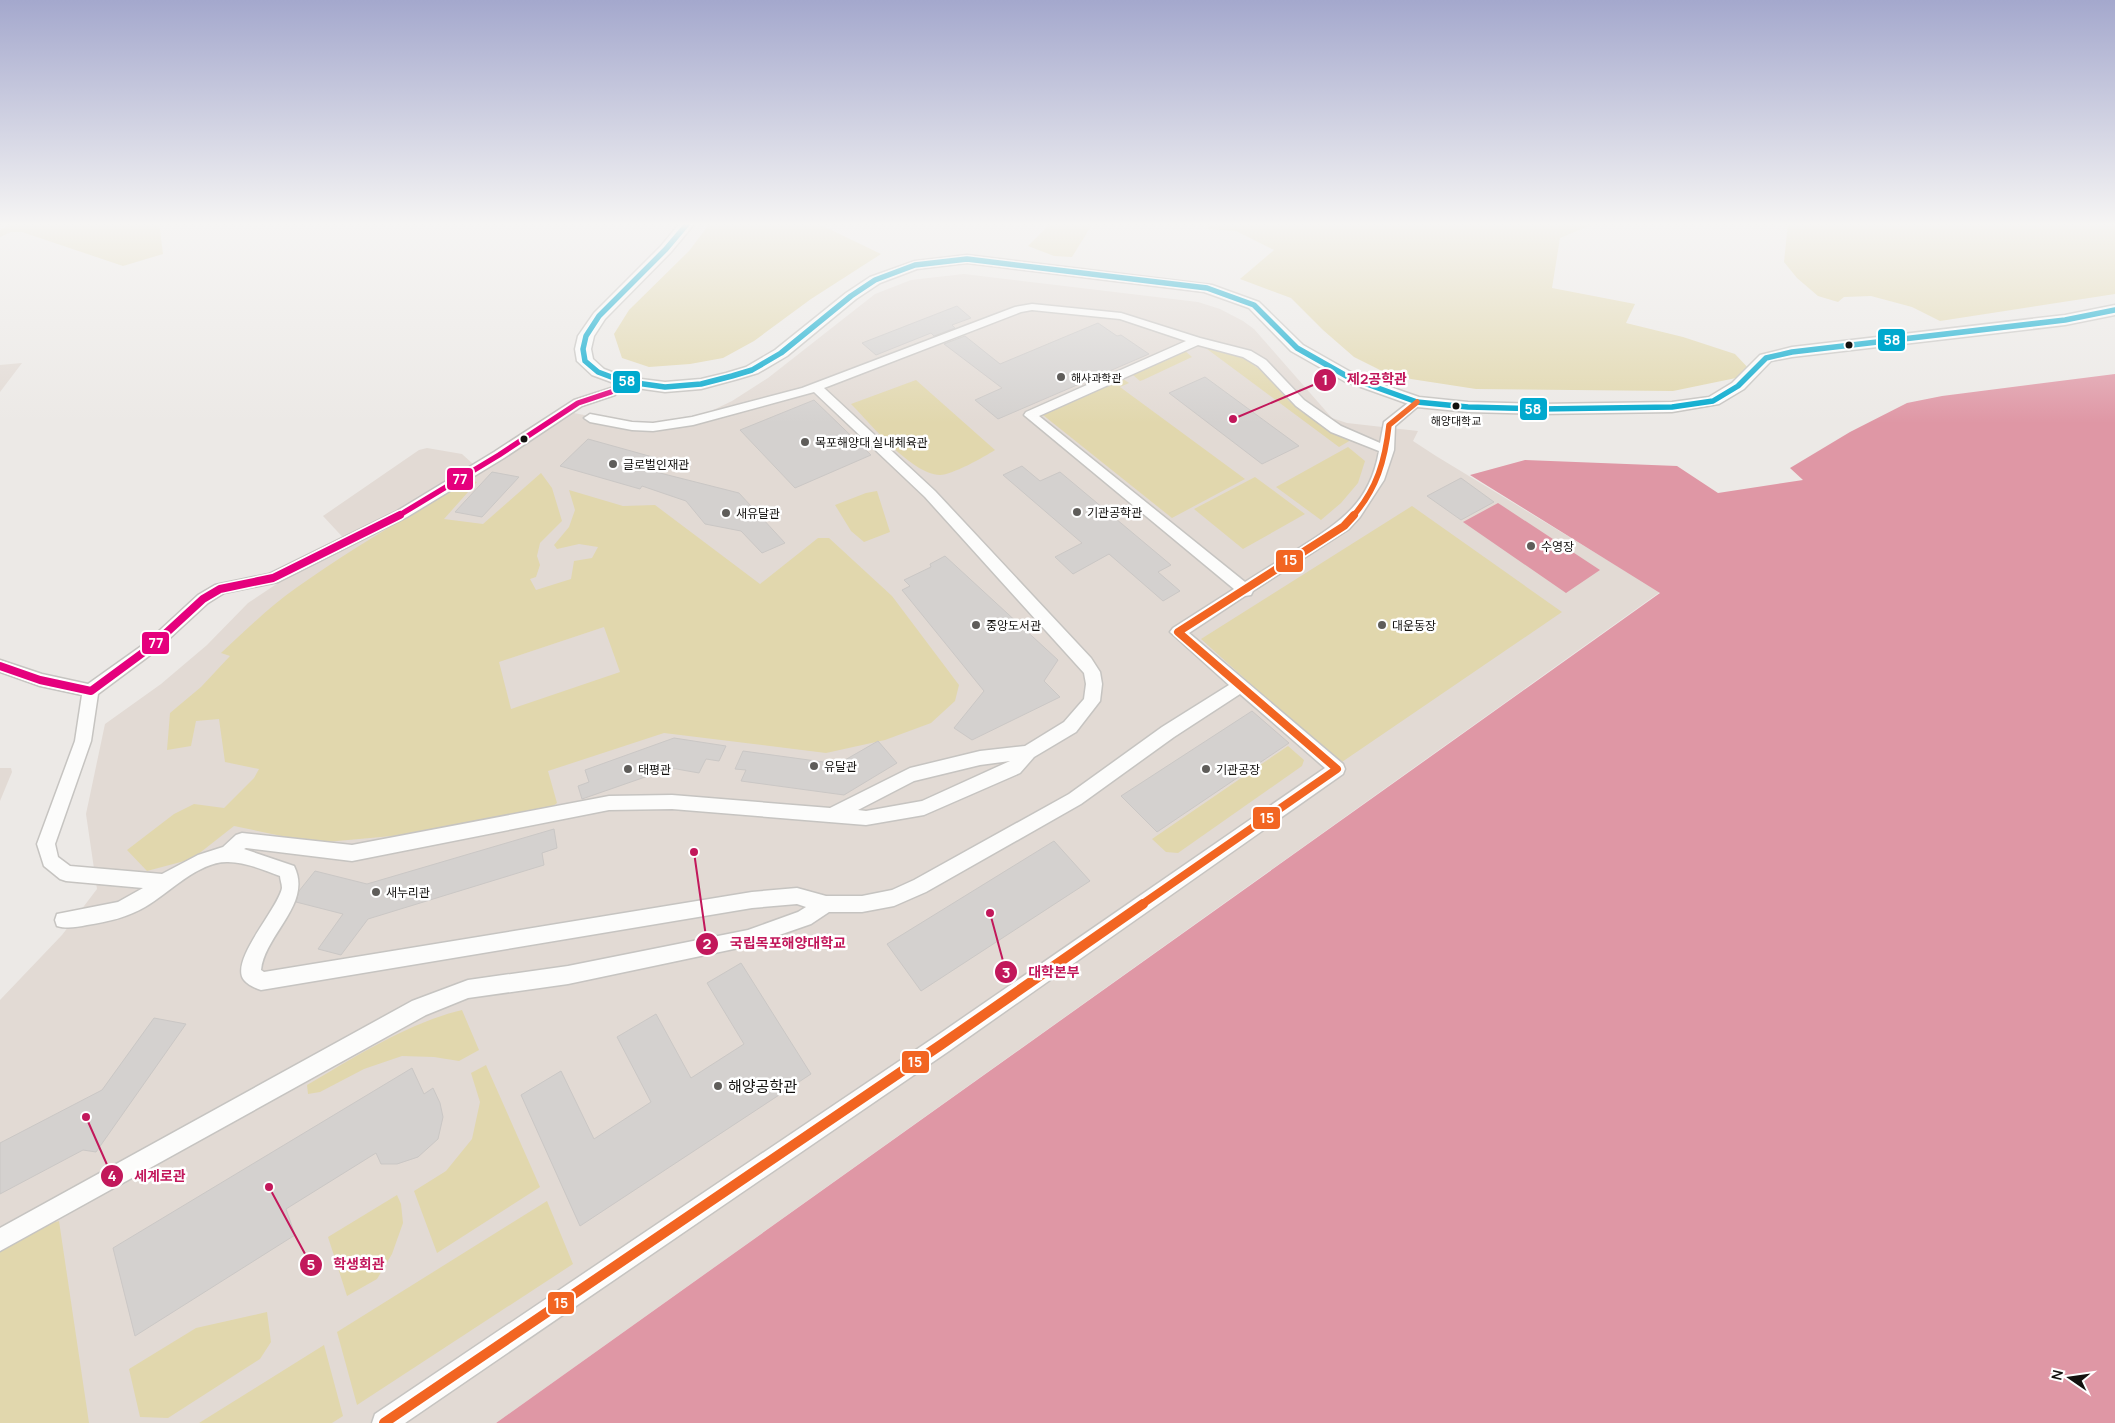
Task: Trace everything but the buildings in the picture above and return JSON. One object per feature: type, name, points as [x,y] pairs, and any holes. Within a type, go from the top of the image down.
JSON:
[{"type":"street","points":[[626,289],[599,316],[586,336],[583,349],[585,361],[598,372],[622,381],[665,387],[701,384],[752,370],[781,353],[859,289]]},
{"type":"street","points":[[1211,289],[1254,305],[1297,348],[1350,378],[1417,402],[1468,407],[1540,409],[1672,407],[1713,401],[1738,386],[1766,358],[1792,352],[2065,320],[2115,310]]},
{"type":"street","points":[[590,418],[632,426],[680,424],[817,388],[1032,307],[1121,316],[1197,341],[1228,347],[1262,363],[1300,403],[1336,429],[1386,450]]},
{"type":"street","points":[[1197,341],[1030,415],[1246,591]]},
{"type":"street","points":[[228,854],[242,840],[352,854],[609,803],[672,802],[866,818],[924,808],[1014,768],[1028,752],[1070,727],[1083,714],[1092,701],[1094,684],[1092,672],[1085,662],[930,494],[817,388]]},
{"type":"street","points":[[165,882],[66,873],[50,862],[46,844],[84,741],[87,706],[91,691],[152,646],[203,599],[220,589],[273,578],[294,569],[402,514],[499,455],[578,403],[611,392]]},
{"type":"street","points":[[384,1423],[942,1044],[1337,770],[1178,632],[1246,591],[1344,526],[1363,507],[1377,483],[1386,450],[1389,425],[1417,402]]},
{"type":"street","points":[[0,666],[40,680],[91,691]]},
{"type":"street","points":[[64,920],[85,918],[126,908],[165,882],[212,858],[228,854],[288,872],[291,887],[284,905],[253,958],[251,974],[261,981],[752,900],[796,896],[826,904],[862,904],[894,898],[920,886],[1075,798],[1168,732],[1240,686]]},
{"type":"street","points":[[832,815],[910,775],[980,758],[1028,752]]},
{"type":"street","points":[[0,1240],[419,1008],[468,989],[568,975],[748,938],[804,918],[826,904]]},
{"type":"shaded area","points":[[650,289],[826,289],[754,341],[723,358],[690,364],[649,367],[622,358],[614,334],[629,310]]},
{"type":"shaded area","points":[[887,289],[1093,289],[1198,302],[1220,309],[1254,329],[1332,418],[1347,423],[1418,431],[1413,441],[1660,592],[496,1423],[0,1423],[0,1000],[62,935],[97,889],[86,814],[105,724],[161,684],[207,645],[248,603],[281,581],[350,545],[323,516],[419,450],[427,448],[462,454],[473,464],[489,467],[569,412],[614,421],[649,425],[705,414],[732,401],[768,378],[875,294]]},
{"type":"shaded area","points":[[1268,289],[1559,289],[1635,304],[1626,323],[1683,337],[1735,354],[1751,371],[1736,378],[1673,391],[1476,389],[1411,379],[1380,370],[1354,357],[1291,298]]},
{"type":"shaded area","points":[[1810,289],[2115,289],[2115,294],[1940,321],[1912,307],[1871,296],[1844,297],[1838,302],[1818,296]]},
{"type":"shaded area","points":[[1203,346],[1221,349],[1254,365],[1268,377],[1289,401],[1311,417],[1351,440],[1339,447]]},
{"type":"shaded area","points":[[1184,350],[1192,357],[1140,381],[1133,375],[1134,373]]},
{"type":"shaded area","points":[[22,363],[0,392],[0,365]]},
{"type":"shaded area","points":[[2115,374],[2115,1423],[496,1423],[1660,593],[1470,475],[1525,460],[1677,466],[1718,493],[1803,480],[1790,468],[1850,432],[1907,403],[1942,396]]},
{"type":"shaded area","points":[[1123,379],[1129,383],[1120,387],[1245,479],[1172,518],[1043,415]]},
{"type":"shaded area","points":[[916,380],[995,450],[952,472],[940,475],[929,472],[917,466],[892,447],[851,404]]},
{"type":"shaded area","points":[[1348,447],[1365,461],[1358,483],[1341,503],[1321,520],[1276,487]]},
{"type":"shaded area","points":[[541,473],[552,488],[562,521],[540,543],[537,556],[540,565],[536,577],[530,579],[536,590],[571,579],[574,561],[592,558],[598,547],[579,544],[557,549],[554,545],[569,527],[575,510],[569,490],[623,506],[655,505],[760,584],[818,538],[829,538],[892,596],[959,685],[955,701],[931,723],[885,740],[826,753],[664,733],[548,771],[557,803],[552,807],[436,832],[315,843],[234,826],[192,859],[147,871],[127,850],[174,814],[194,804],[224,808],[254,778],[259,769],[225,762],[219,719],[196,721],[191,746],[167,750],[170,713],[201,687],[230,656],[221,653],[286,595],[359,546],[468,480],[477,482],[444,519],[483,524]],"holes":[[[604,627],[620,672],[511,709],[499,662]]]},
{"type":"shaded area","points":[[1255,477],[1305,514],[1243,549],[1194,509]]},
{"type":"shaded area","points":[[877,491],[890,532],[864,542],[851,531],[835,505],[866,493]]},
{"type":"shaded area","name":"수영장","points":[[1498,503],[1600,570],[1566,593],[1463,522]]},
{"type":"shaded area","name":"대운동장","points":[[1412,506],[1562,612],[1339,764],[1201,639]]},
{"type":"shaded area","points":[[1288,746],[1304,760],[1302,766],[1178,853],[1166,852],[1152,839]]},
{"type":"shaded area","points":[[0,768],[11,768],[12,772],[0,801]]},
{"type":"shaded area","points":[[462,1010],[479,1050],[459,1061],[434,1057],[402,1056],[364,1069],[320,1092],[308,1094],[307,1085],[363,1052],[422,1023]]},
{"type":"shaded area","points":[[486,1065],[540,1187],[437,1253],[414,1191],[446,1171],[472,1139],[480,1102],[471,1073]]},
{"type":"shaded area","points":[[397,1195],[401,1204],[403,1223],[392,1254],[377,1279],[347,1296],[328,1237]]},
{"type":"shaded area","points":[[547,1201],[573,1264],[357,1405],[337,1332]]},
{"type":"shaded area","points":[[59,1221],[89,1423],[0,1423],[0,1250],[39,1227]]},
{"type":"shaded area","points":[[267,1312],[271,1342],[260,1359],[168,1418],[140,1417],[129,1369],[196,1328]]},
{"type":"shaded area","points":[[324,1345],[343,1416],[332,1423],[199,1423]]},
{"type":"transit line","name":"58","points":[[626,289],[599,316],[586,336],[583,349],[585,361],[598,372],[622,381],[665,387],[701,384],[752,370],[781,353],[861,289]]},
{"type":"transit line","name":"58","points":[[1211,289],[1254,305],[1297,348],[1350,378],[1417,402],[1468,407],[1540,409],[1672,407],[1713,401],[1738,386],[1766,358],[1792,352],[2065,320],[2115,310]]},
{"type":"transit line","name":"77","points":[[0,666],[40,680],[91,691],[152,646],[203,599],[220,589],[273,578],[402,514],[499,455],[578,403],[611,392]]},
{"type":"transit line","name":"15","points":[[384,1423],[942,1044],[1337,769],[1178,632],[1344,526],[1364,503],[1377,480],[1385,456],[1389,425],[1417,402]]},
{"type":"place","name":"해사과학관","points":[[1061,377]]},
{"type":"place","name":"해양대학교","points":[[1456,406]]},
{"type":"place","name":"제2공학관","points":[[1233,419]]},
{"type":"place","name":"목포해양대 실내체육관","points":[[805,442]]},
{"type":"place","name":"글로벌인재관","points":[[613,464]]},
{"type":"place","name":"기관공학관","points":[[1077,512]]},
{"type":"place","name":"새유달관","points":[[726,513]]},
{"type":"place","name":"수영장","points":[[1531,546]]},
{"type":"place","name":"중앙도서관","points":[[976,625]]},
{"type":"place","name":"대운동장","points":[[1382,625]]},
{"type":"place","name":"유달관","points":[[814,766]]},
{"type":"place","name":"태평관","points":[[628,769]]},
{"type":"place","name":"기관공장","points":[[1206,769]]},
{"type":"place","name":"국립목포해양대학교","points":[[694,852]]},
{"type":"place","name":"새누리관","points":[[376,892]]},
{"type":"place","name":"대학본부","points":[[990,913]]},
{"type":"place","name":"해양공학관","points":[[718,1086]]},
{"type":"place","name":"세계로관","points":[[86,1117]]},
{"type":"place","name":"학생회관","points":[[269,1187]]}]
